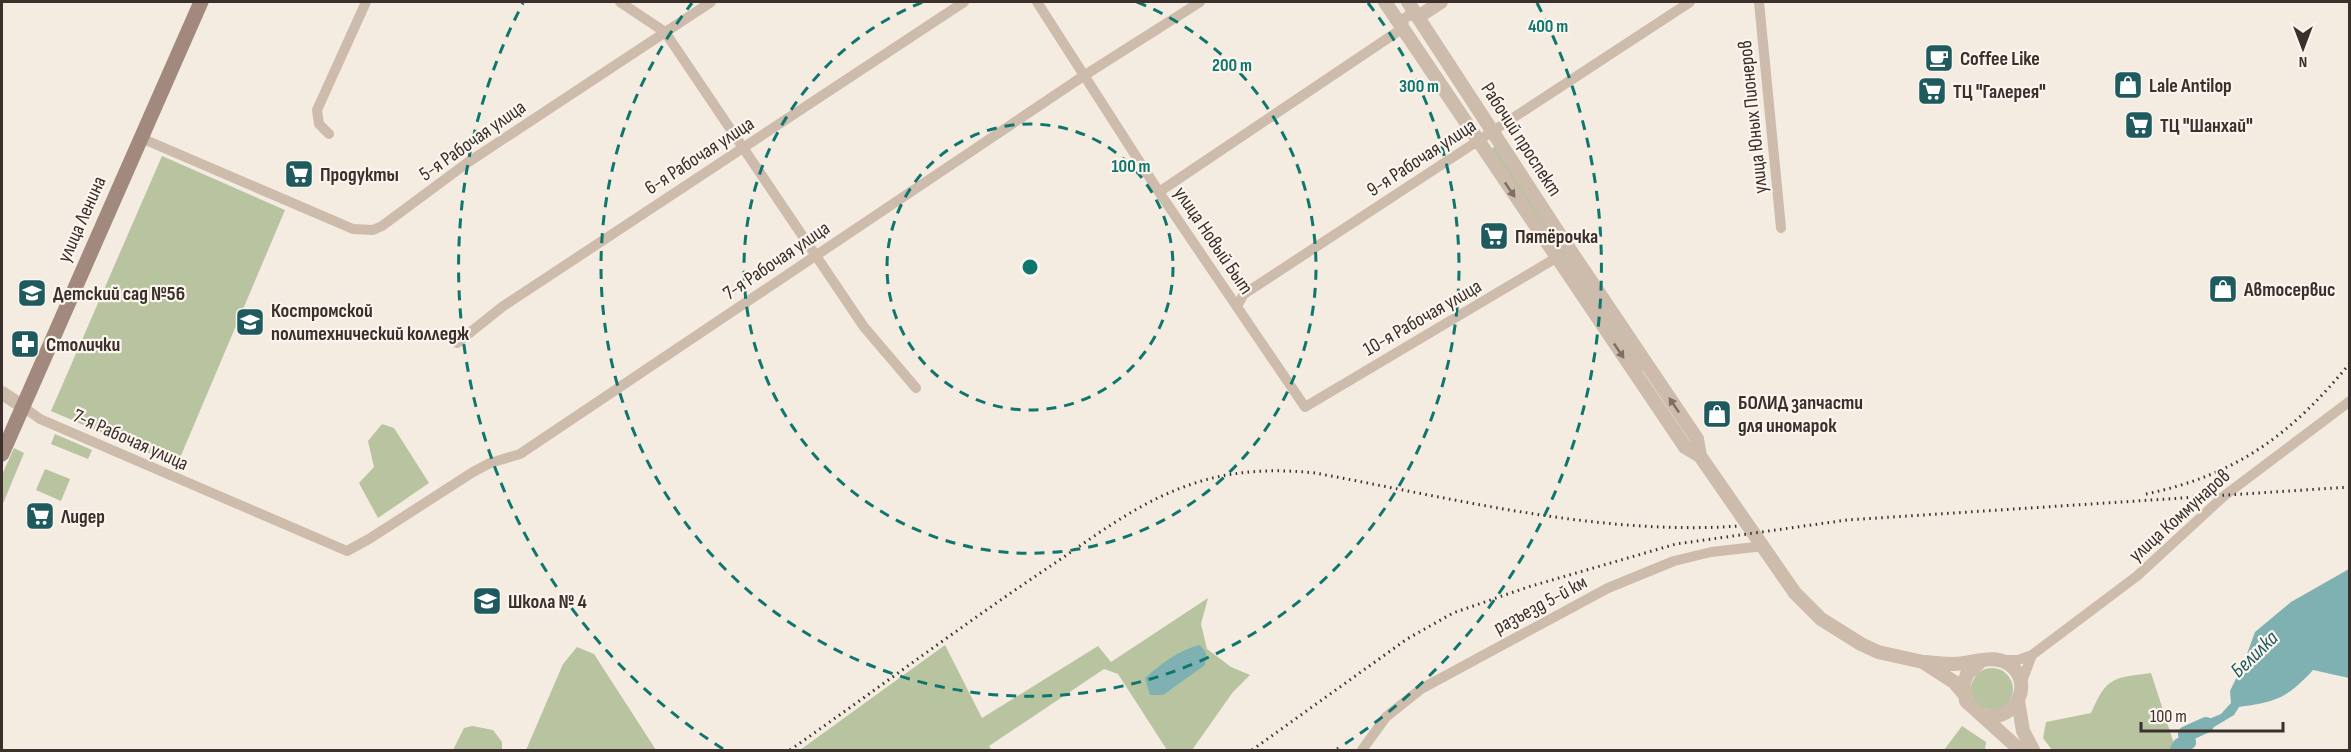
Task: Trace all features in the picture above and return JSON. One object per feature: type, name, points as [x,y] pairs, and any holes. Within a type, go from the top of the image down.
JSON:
[{"type":"main road","name":"улица Ленина","points":[[2,454],[201,2]]},
{"type":"street","points":[[329,134],[319,124],[317,110],[366,2]]},
{"type":"street","points":[[620,2],[665,32],[864,327],[916,388]]},
{"type":"street","name":"5-я Рабочая улица","points":[[141,138],[353,229],[373,230],[711,2]]},
{"type":"street","name":"6-я Рабочая улица","points":[[457,343],[502,307],[964,2]]},
{"type":"street","name":"улица Новый Быт","points":[[1037,2],[1160,192],[1305,407]]},
{"type":"street","name":"7-я Рабочая улица","points":[[22,406],[40,419],[346,551],[369,539],[473,472],[490,463],[520,454],[1085,75],[1200,2]]},
{"type":"street","name":"Рабочий проспект","points":[[1385,2],[1685,447],[1700,456],[1795,593],[1836,630],[1878,652],[1923,662],[1954,682],[1964,694]]},
{"type":"street","name":"Рабочий проспект","points":[[1408,2],[1697,439],[1700,456]]},
{"type":"street","points":[[1421,21],[1441,2]]},
{"type":"street","name":"9-я Рабочая улица","points":[[1237,306],[1244,294],[1690,2]]},
{"type":"street","name":"улица Юных Пионеров","points":[[1759,2],[1781,228]]},
{"type":"street","points":[[1406,33],[1404,19],[1410,15],[1421,21]]},
{"type":"street","points":[[1406,33],[1418,40],[1423,36],[1421,21]]},
{"type":"street","points":[[1160,192],[1406,33]]},
{"type":"street","name":"10-я Рабочая улица","points":[[1305,407],[1556,258]]},
{"type":"street","points":[[2,393],[22,406]]},
{"type":"street","name":"улица Коммунаров","points":[[2032,655],[2138,576],[2224,496],[2349,401]]},
{"type":"street","name":"разъезд 5-й км","points":[[1362,750],[1386,717],[1421,689],[1608,588],[1674,561],[1711,552],[1764,546]]},
{"type":"street","points":[[1923,662],[1954,664],[2018,660],[2032,655]]},
{"type":"street","points":[[2032,655],[2021,684],[2018,701],[2023,731],[2033,750]]},
{"type":"street","points":[[1999,660],[2012,667],[2021,684]]},
{"type":"street","points":[[1980,662],[1967,674],[1964,694],[1970,707],[1984,716],[2020,750]]},
{"type":"street","points":[[1984,716],[2000,716],[2007,713],[2018,701]]},
{"type":"green space","points":[[1497,145],[1644,370],[1640,373],[1491,149]]},
{"type":"green space","points":[[162,156],[285,210],[177,465],[51,411]]},
{"type":"green space","points":[[382,424],[394,428],[429,483],[378,518],[359,483],[374,467],[368,441]]},
{"type":"green space","points":[[55,434],[92,450],[88,459],[51,444]]},
{"type":"green space","points":[[14,448],[24,453],[2,506],[2,475]]},
{"type":"green space","points":[[45,469],[70,479],[61,501],[36,490]]},
{"type":"green space","points":[[1208,598],[1201,624],[1207,649],[1231,667],[1250,675],[1233,692],[1192,750],[1167,750],[1118,674],[1104,669],[989,746],[992,750],[800,750],[945,645],[982,718],[1098,646],[1111,662]]},
{"type":"green space","points":[[577,647],[594,654],[656,750],[526,750],[563,664]]},
{"type":"green space","points":[[1992,668],[2000,669],[2007,674],[2012,681],[2012,697],[2007,704],[2000,709],[1992,710],[1984,709],[1977,704],[1972,697],[1971,689],[1972,681],[1977,674],[1984,669]]},
{"type":"green space","points":[[2151,673],[2176,750],[2052,750],[2043,738],[2046,722],[2091,713],[2102,692],[2112,681],[2127,676]]},
{"type":"green space","points":[[472,726],[493,730],[502,742],[502,750],[453,750],[464,728]]},
{"type":"green space","points":[[1962,726],[1986,742],[1985,750],[1944,750]]},
{"type":"water","points":[[2349,569],[2349,678],[2313,670],[2288,693],[2263,703],[2239,707],[2234,715],[2214,727],[2186,734],[2190,727],[2221,714],[2231,703],[2230,691],[2255,632],[2291,602]]},
{"type":"water","points":[[1200,645],[1206,653],[1205,665],[1163,695],[1150,695],[1145,678],[1164,662]]},
{"type":"waterway","name":"Белилка","points":[[2178,750],[2180,746],[2188,742],[2186,734],[2206,725]]},
{"type":"railway","points":[[2146,494],[2208,476],[2260,448],[2306,411],[2350,363]]},
{"type":"railway","points":[[790,750],[984,612],[1113,524],[1163,495],[1197,482],[1230,474],[1264,471],[1315,473],[1526,513],[1579,520],[1686,528],[1739,526]]},
{"type":"railway","points":[[1252,750],[1407,639],[1453,613],[1528,587],[1676,544],[1847,520],[2350,487]]},
{"type":"place","name":"Coffee Like","points":[[1939,58]]},
{"type":"place","name":"Lale Antilop","points":[[2128,85]]},
{"type":"place","name":"ТЦ \"Галерея\"","points":[[1932,91]]},
{"type":"place","name":"ТЦ \"Шанхай\"","points":[[2139,125]]},
{"type":"place","name":"Продукты","points":[[299,174]]},
{"type":"place","name":"Пятёрочка","points":[[1494,236]]},
{"type":"place","name":"Автосервис","points":[[2223,289]]},
{"type":"place","name":"Детский сад №56","points":[[32,293]]},
{"type":"place","name":"Костромской политехнический колледж","points":[[250,322]]},
{"type":"place","name":"Столички","points":[[25,344]]},
{"type":"place","name":"БОЛИД запчасти для иномарок","points":[[1717,414]]},
{"type":"place","name":"Лидер","points":[[40,516]]},
{"type":"place","name":"Школа № 4","points":[[487,601]]}]
